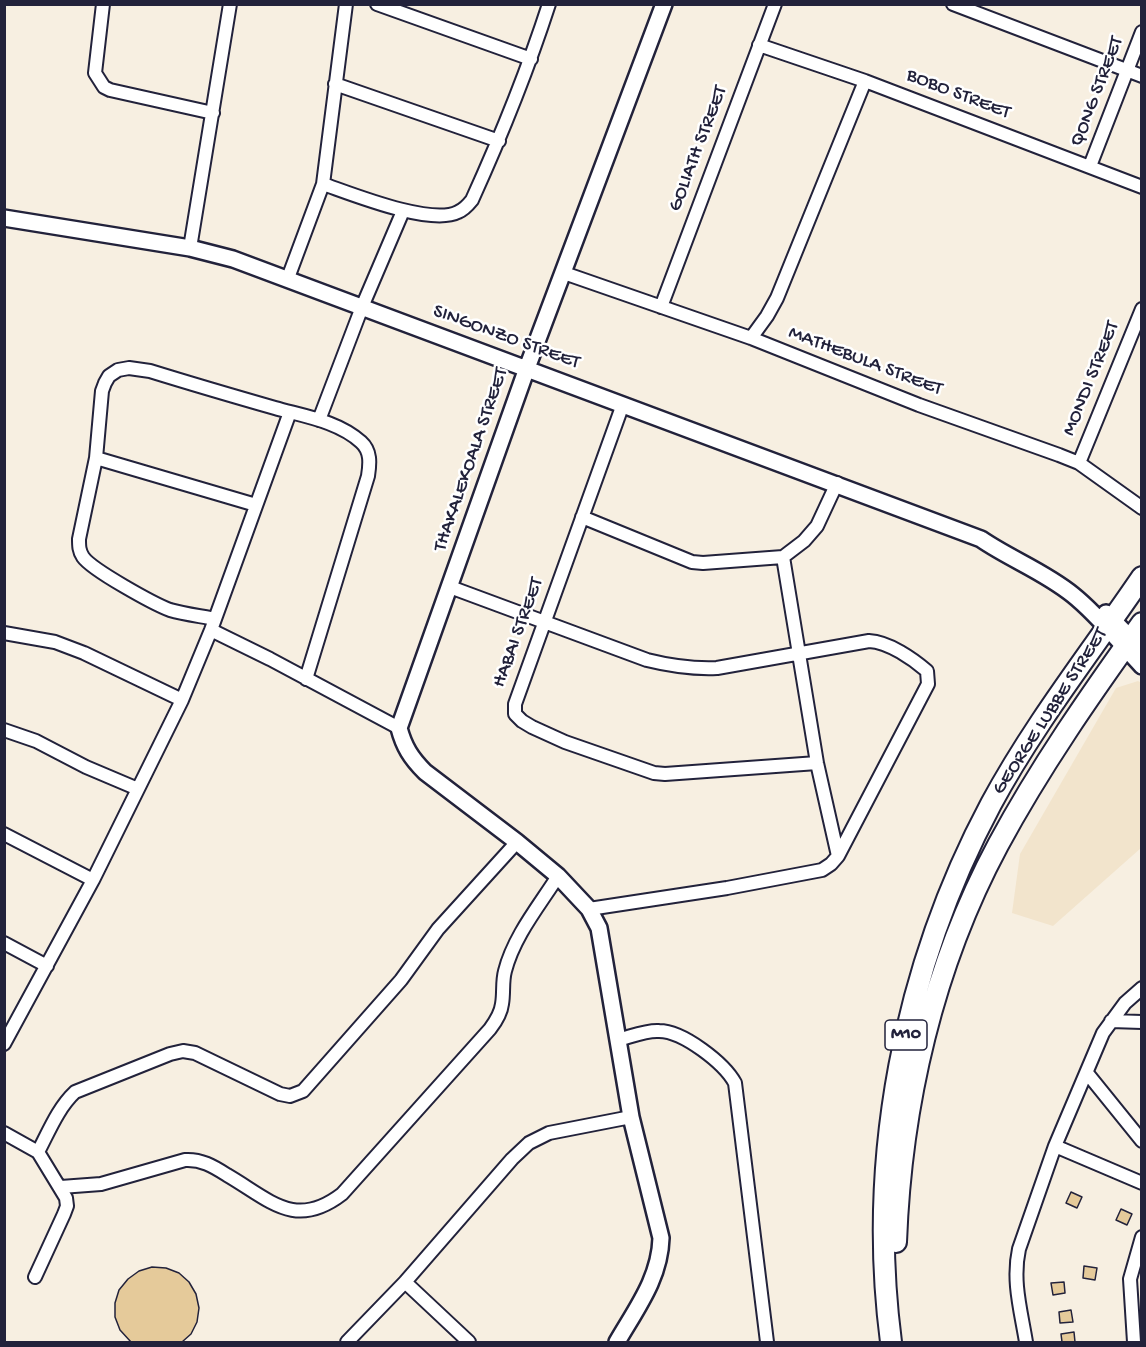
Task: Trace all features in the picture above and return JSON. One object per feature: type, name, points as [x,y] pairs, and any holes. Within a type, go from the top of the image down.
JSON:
[{"type":"main road","name":"GEORGE LUBBE STREET","points":[[893,1342],[884,1258],[887,1151],[896,1082],[921,973],[957,876],[991,805],[1023,749],[1142,577]]},
{"type":"main road","name":"GEORGE LUBBE STREET","points":[[893,1342],[900,1174],[914,1085],[932,1009],[945,968],[998,845],[1056,747],[1134,639]]},
{"type":"street","points":[[104,4],[94,73],[104,87],[213,113]]},
{"type":"street","points":[[190,248],[230,4]]},
{"type":"street","points":[[288,278],[323,184],[346,4]]},
{"type":"street","points":[[377,4],[531,58]]},
{"type":"street","points":[[323,184],[403,211],[445,216],[465,208],[472,200],[499,141],[549,4]]},
{"type":"street","name":"THAKALEKOALA STREET","points":[[399,728],[527,368],[664,4]]},
{"type":"street","name":"GOLIATH STREET","points":[[661,307],[775,4]]},
{"type":"street","points":[[953,4],[1142,76]]},
{"type":"street","name":"QONG STREET","points":[[1090,166],[1142,32]]},
{"type":"street","name":"BOBO STREET","points":[[759,45],[865,81],[1142,187]]},
{"type":"street","points":[[751,338],[777,298],[865,81]]},
{"type":"street","points":[[335,84],[499,141]]},
{"type":"street","points":[[319,420],[362,307],[403,211]]},
{"type":"street","name":"SINGONZO STREET","points":[[4,218],[190,248],[233,259],[981,538],[1028,564],[1072,594],[1109,624],[1134,639],[1142,666]]},
{"type":"street","name":"MATHEBULA STREET","points":[[564,273],[751,338],[920,405],[1079,463],[1142,508]]},
{"type":"street","name":"MONDI STREET","points":[[1079,463],[1142,309]]},
{"type":"street","points":[[306,679],[368,476],[370,463],[368,453],[362,443],[350,434],[319,420],[150,371],[129,368],[118,370],[109,376],[102,391],[96,458],[79,539],[82,556],[87,562],[160,606],[213,625],[306,679],[399,728],[404,746],[425,772],[558,876],[590,909],[598,928],[631,1117],[661,1238],[657,1269],[649,1288],[617,1342]]},
{"type":"street","name":"HABAI STREET","points":[[623,404],[514,704],[515,714],[532,727],[565,742],[654,773],[817,763]]},
{"type":"street","points":[[4,1044],[93,880],[182,700],[213,625],[290,412]]},
{"type":"street","points":[[96,458],[256,505]]},
{"type":"street","points":[[582,517],[692,562],[783,557],[804,541],[817,526],[837,483]]},
{"type":"street","points":[[783,557],[817,763],[838,856]]},
{"type":"street","points":[[450,587],[647,660],[678,667],[717,668],[877,642],[920,664],[927,671],[928,684],[838,856],[831,864],[822,870],[727,888],[590,909]]},
{"type":"street","points":[[4,633],[55,642],[84,653],[182,700]]},
{"type":"street","points":[[4,730],[36,741],[86,767],[138,789]]},
{"type":"street","points":[[4,834],[93,880]]},
{"type":"street","points":[[38,1152],[67,1100],[75,1092],[170,1054],[183,1051],[195,1053],[280,1094],[290,1096],[303,1091],[401,980],[438,929],[517,842]]},
{"type":"street","points":[[61,1187],[101,1184],[184,1160],[195,1160],[216,1168],[283,1208],[301,1212],[317,1210],[329,1204],[342,1194],[490,1029],[503,1003],[504,971],[514,948],[558,876]]},
{"type":"street","points":[[4,943],[47,966]]},
{"type":"street","points":[[1026,1342],[1016,1282],[1019,1249],[1055,1146],[1103,1033],[1125,1003],[1142,988]]},
{"type":"street","points":[[1111,1021],[1142,1022]]},
{"type":"street","points":[[617,1040],[656,1030],[668,1031],[682,1037],[722,1065],[735,1083],[767,1342]]},
{"type":"street","points":[[1087,1073],[1142,1141]]},
{"type":"street","points":[[347,1342],[405,1282],[512,1159],[529,1143],[549,1133],[631,1117]]},
{"type":"street","points":[[4,1133],[38,1152],[66,1198],[67,1206],[35,1277]]},
{"type":"street","points":[[1055,1146],[1142,1183]]},
{"type":"street","points":[[1134,1342],[1130,1279],[1142,1237]]},
{"type":"street","points":[[405,1282],[469,1342]]},
{"type":"shaded area","points":[[1138,681],[1142,683],[1141,848],[1053,926],[1012,913],[1020,854],[1116,688]]},
{"type":"building","points":[[1071,1192],[1082,1197],[1077,1208],[1066,1203]]},
{"type":"building","points":[[1121,1209],[1132,1214],[1127,1225],[1116,1220]]},
{"type":"building","points":[[1084,1266],[1097,1268],[1095,1280],[1083,1278]]},
{"type":"building","points":[[152,1267],[166,1268],[179,1273],[189,1282],[196,1294],[199,1308],[197,1322],[191,1334],[182,1342],[131,1342],[120,1330],[115,1317],[115,1303],[119,1290],[139,1271]]},
{"type":"building","points":[[1064,1282],[1065,1293],[1053,1295],[1051,1283]]},
{"type":"building","points":[[1071,1310],[1073,1322],[1060,1323],[1059,1312]]},
{"type":"building","points":[[1074,1332],[1075,1342],[1062,1342],[1061,1334]]}]
